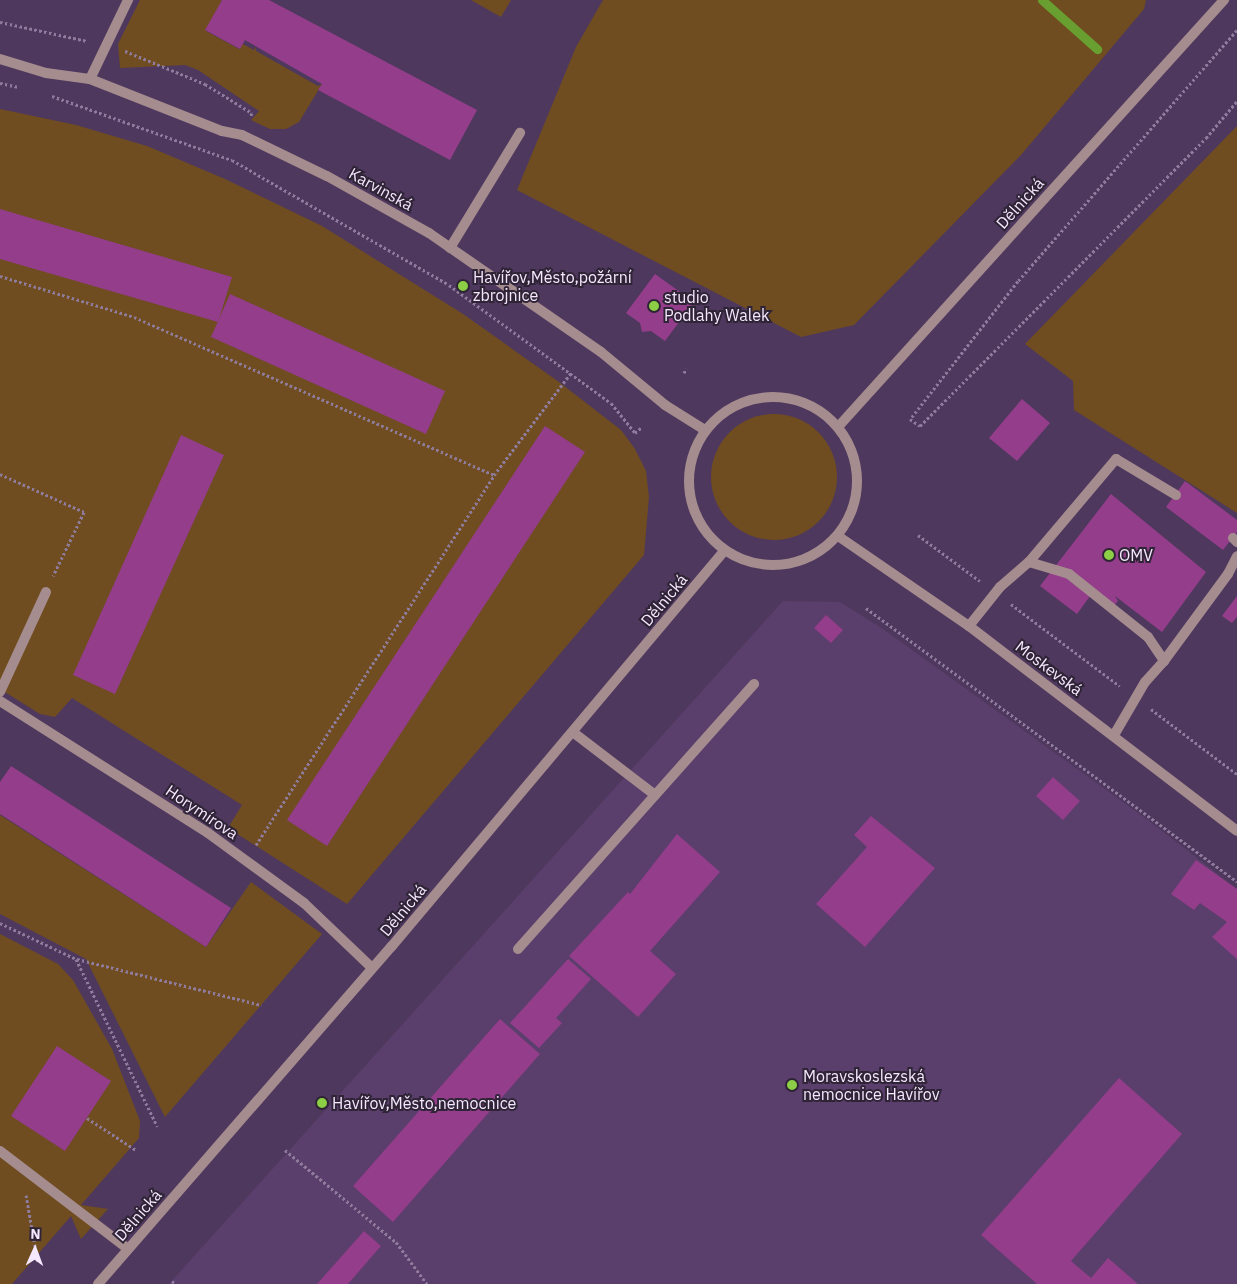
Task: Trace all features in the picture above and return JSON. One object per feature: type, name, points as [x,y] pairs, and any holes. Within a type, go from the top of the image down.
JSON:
[{"type":"street","points":[[90,79],[128,0]]},
{"type":"street","name":"Dělnická","points":[[838,427],[1224,0]]},
{"type":"street","name":"Karvinská","points":[[0,59],[46,72],[90,79],[222,131],[242,136],[327,176],[450,248],[601,352],[665,405],[706,430]]},
{"type":"street","points":[[450,248],[520,133]]},
{"type":"street","points":[[771,396],[808,404],[838,427],[849,444],[856,465],[857,486],[853,507],[838,536],[815,554],[780,565],[742,559],[726,550],[702,526],[690,494],[691,460],[706,430],[734,406],[771,396]]},
{"type":"street","points":[[969,626],[995,592],[1029,562],[1116,459],[1176,494]]},
{"type":"street","name":"Moskevská","points":[[838,536],[969,626],[1114,735],[1237,831]]},
{"type":"street","name":"Dělnická","points":[[98,1284],[574,733],[726,550]]},
{"type":"street","points":[[1114,735],[1136,698],[1228,574],[1237,556]]},
{"type":"street","points":[[1029,562],[1069,574],[1148,637],[1164,661]]},
{"type":"street","points":[[0,692],[46,592]]},
{"type":"street","points":[[518,948],[754,684]]},
{"type":"street","name":"Horymírova","points":[[0,701],[208,832],[304,903],[372,968]]},
{"type":"street","points":[[574,733],[655,795]]},
{"type":"street","points":[[0,1152],[128,1249]]},
{"type":"path","points":[[0,22],[146,57],[205,84],[252,113],[232,160]]},
{"type":"path","points":[[1237,30],[1018,281],[910,419],[920,426],[1206,138],[1237,101]]},
{"type":"path","points":[[0,83],[28,90]]},
{"type":"path","points":[[46,94],[74,101],[232,160],[449,285],[611,403],[635,433],[642,427]]},
{"type":"path","points":[[0,276],[134,317],[494,475]]},
{"type":"path","points":[[684,373],[686,368]]},
{"type":"path","points":[[246,860],[494,475],[571,373]]},
{"type":"path","points":[[0,474],[84,512],[46,592]]},
{"type":"path","points":[[918,535],[1237,774]]},
{"type":"path","points":[[866,608],[1237,882]]},
{"type":"path","points":[[0,923],[76,959],[261,1005]]},
{"type":"path","points":[[76,959],[157,1126]]},
{"type":"path","points":[[87,1118],[136,1150]]},
{"type":"path","points":[[285,1150],[396,1242],[427,1284]]},
{"type":"path","points":[[34,1178],[24,1199],[38,1263]]},
{"type":"path","points":[[172,1281],[176,1284]]},
{"type":"shaded area","points":[[140,0],[222,0],[206,31],[239,49],[243,44],[254,50],[256,47],[256,51],[318,86],[322,84],[299,122],[286,129],[270,129],[251,120],[259,111],[198,70],[185,65],[120,68],[118,44]]},
{"type":"shaded area","points":[[471,0],[511,0],[501,17]]},
{"type":"shaded area","points":[[603,0],[1146,0],[1144,9],[1021,155],[854,325],[801,337],[517,190],[576,47]]},
{"type":"shaded area","points":[[0,109],[76,125],[147,146],[225,179],[322,226],[463,314],[559,382],[621,430],[635,449],[646,471],[649,497],[644,555],[347,904],[228,828],[242,805],[72,698],[55,717],[40,714],[0,689]]},
{"type":"shaded area","points":[[1237,126],[1237,513],[1074,410],[1073,381],[1025,344]]},
{"type":"shaded area","points":[[774,414],[798,419],[818,433],[832,453],[837,477],[832,501],[818,521],[798,535],[774,540],[750,535],[730,521],[716,501],[711,477],[716,453],[730,433],[750,419]]},
{"type":"shaded area","name":"Moravskoslezská nemocnice Havířov","points":[[783,601],[840,602],[883,629],[1148,820],[1237,889],[1237,1284],[169,1284]]},
{"type":"shaded area","points":[[0,815],[206,947],[251,882],[322,934],[165,1117],[86,959],[0,914]]},
{"type":"shaded area","points":[[0,934],[58,964],[73,980],[112,1049],[140,1121],[139,1138],[81,1205],[108,1209],[81,1239],[71,1216],[12,1284],[0,1284]]},
{"type":"building","points":[[222,0],[269,0],[477,110],[450,160],[318,90],[322,84],[245,40],[240,49],[205,30]]},
{"type":"building","points":[[0,209],[232,277],[218,322],[0,259]]},
{"type":"building","points":[[655,274],[694,302],[665,341],[651,331],[642,332],[640,323],[626,313]]},
{"type":"building","points":[[230,294],[445,391],[426,434],[211,337]]},
{"type":"building","points":[[1022,399],[1050,423],[1017,461],[989,438]]},
{"type":"building","points":[[545,426],[585,452],[327,846],[287,820]]},
{"type":"building","points":[[181,435],[224,455],[115,694],[73,675]]},
{"type":"building","points":[[1185,481],[1237,520],[1237,532],[1223,550],[1166,507]]},
{"type":"building","points":[[1111,494],[1206,572],[1162,632],[1115,596],[1118,601],[1113,607],[1093,592],[1077,614],[1040,586]]},
{"type":"building","points":[[1237,596],[1237,617],[1232,623],[1222,616]]},
{"type":"building","points":[[826,615],[843,630],[831,643],[814,628]]},
{"type":"building","points":[[11,766],[231,908],[206,947],[0,814],[0,782]]},
{"type":"building","points":[[1053,777],[1080,801],[1063,820],[1036,796]]},
{"type":"building","points":[[871,816],[935,868],[865,947],[816,904],[867,847],[854,835]]},
{"type":"building","points":[[677,834],[720,872],[650,951],[676,974],[638,1017],[569,956],[628,892],[630,894]]},
{"type":"building","points":[[1196,860],[1237,889],[1237,959],[1212,937],[1227,922],[1200,903],[1194,910],[1171,894]]},
{"type":"building","points":[[568,959],[591,979],[556,1018],[562,1023],[539,1048],[510,1023]]},
{"type":"building","points":[[500,1019],[540,1054],[393,1222],[353,1186]]},
{"type":"building","points":[[57,1046],[111,1081],[65,1151],[11,1116]]},
{"type":"building","points":[[1119,1078],[1182,1134],[1071,1261],[1091,1278],[1108,1258],[1138,1284],[1037,1284],[981,1235]]},
{"type":"building","points":[[364,1231],[381,1246],[348,1284],[317,1284]]},
{"type":"waterway","points":[[1042,0],[1097,49]]},
{"type":"place","name":"Havířov,Město,požární zbrojnice","points":[[463,286]]},
{"type":"place","name":"studio Podlahy Walek","points":[[654,306]]},
{"type":"place","name":"OMV","points":[[1109,555]]},
{"type":"place","name":"Moravskoslezská nemocnice Havířov","points":[[792,1085]]},
{"type":"place","name":"Havířov,Město,nemocnice","points":[[322,1103]]}]
